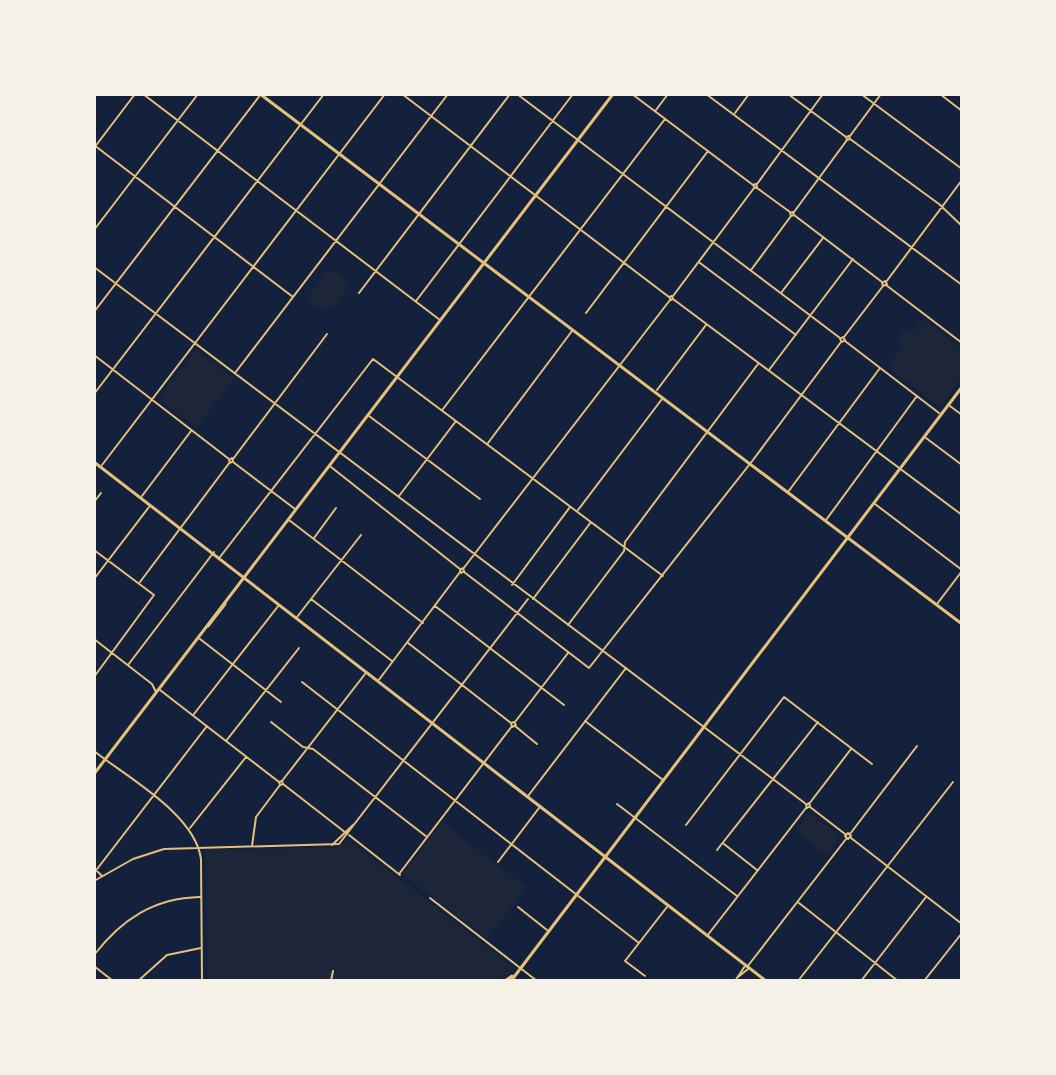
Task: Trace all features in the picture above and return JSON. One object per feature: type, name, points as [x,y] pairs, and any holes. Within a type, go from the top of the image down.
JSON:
[{"type":"main road","points":[[260,94],[962,624]]},
{"type":"main road","points":[[94,774],[609,95]]},
{"type":"main road","points":[[509,979],[664,781],[962,387]]},
{"type":"main road","points":[[94,462],[766,981]]},
{"type":"street","points":[[135,94],[95,146],[293,297]]},
{"type":"street","points":[[143,94],[440,320]]},
{"type":"street","points":[[94,230],[198,94]]},
{"type":"street","points":[[94,312],[260,94]]},
{"type":"street","points":[[94,394],[324,94]]},
{"type":"street","points":[[101,467],[385,94]]},
{"type":"street","points":[[402,94],[962,515]]},
{"type":"street","points":[[234,374],[448,94]]},
{"type":"street","points":[[359,293],[510,94]]},
{"type":"street","points":[[517,94],[941,415]]},
{"type":"street","points":[[415,302],[573,94]]},
{"type":"street","points":[[632,94],[962,343]]},
{"type":"street","points":[[656,111],[668,94]]},
{"type":"street","points":[[706,94],[962,285]]},
{"type":"street","points":[[734,114],[749,94]]},
{"type":"street","points":[[788,94],[942,206],[962,226]]},
{"type":"street","points":[[377,682],[699,262],[823,94]]},
{"type":"street","points":[[861,94],[962,169]]},
{"type":"street","points":[[751,270],[881,94]]},
{"type":"street","points":[[940,94],[962,111]]},
{"type":"street","points":[[443,410],[665,119]]},
{"type":"street","points":[[586,313],[708,151]]},
{"type":"street","points":[[330,466],[517,613],[591,666],[749,465],[962,180]]},
{"type":"street","points":[[781,293],[823,237]]},
{"type":"street","points":[[769,371],[853,259]]},
{"type":"street","points":[[699,262],[796,335]]},
{"type":"street","points":[[94,267],[530,599],[627,667],[962,924]]},
{"type":"street","points":[[655,393],[707,324]]},
{"type":"street","points":[[487,444],[572,331]]},
{"type":"street","points":[[140,582],[327,334]]},
{"type":"street","points":[[94,355],[296,510]]},
{"type":"street","points":[[220,557],[373,359],[663,576]]},
{"type":"street","points":[[567,626],[758,364]]},
{"type":"street","points":[[787,493],[880,368]]},
{"type":"street","points":[[825,521],[917,396]]},
{"type":"street","points":[[577,511],[662,399]]},
{"type":"street","points":[[949,405],[962,415]]},
{"type":"street","points":[[368,416],[480,499]]},
{"type":"street","points":[[398,498],[456,420]]},
{"type":"street","points":[[141,497],[192,430]]},
{"type":"street","points":[[925,437],[962,465]]},
{"type":"street","points":[[94,502],[101,493]]},
{"type":"street","points":[[875,504],[962,571],[937,605]]},
{"type":"street","points":[[94,579],[151,505]]},
{"type":"street","points":[[512,585],[571,507]]},
{"type":"street","points":[[314,539],[336,508]]},
{"type":"street","points":[[289,520],[423,623]]},
{"type":"street","points":[[94,881],[145,855],[198,847],[339,844],[489,648],[591,522]]},
{"type":"street","points":[[297,618],[361,535]]},
{"type":"street","points":[[94,550],[154,595],[94,677]]},
{"type":"street","points":[[128,665],[214,552]]},
{"type":"street","points":[[311,599],[393,662]]},
{"type":"street","points":[[193,715],[279,604]]},
{"type":"street","points":[[435,606],[564,705]]},
{"type":"street","points":[[198,638],[281,702]]},
{"type":"street","points":[[94,639],[400,875],[568,652]]},
{"type":"street","points":[[408,643],[537,744]]},
{"type":"street","points":[[226,741],[299,648]]},
{"type":"street","points":[[527,797],[627,667]]},
{"type":"street","points":[[252,846],[256,817],[366,673]]},
{"type":"street","points":[[302,682],[639,943]]},
{"type":"street","points":[[152,684],[159,689]]},
{"type":"street","points":[[686,825],[782,698],[872,764]]},
{"type":"street","points":[[585,721],[664,781]]},
{"type":"street","points":[[271,722],[427,837]]},
{"type":"street","points":[[717,850],[818,722]]},
{"type":"street","points":[[102,876],[95,870],[207,726]]},
{"type":"street","points":[[735,981],[917,746]]},
{"type":"street","points":[[707,936],[852,749]]},
{"type":"street","points":[[94,751],[153,796],[189,829],[198,847],[202,981]]},
{"type":"street","points":[[189,829],[246,756]]},
{"type":"street","points":[[798,981],[953,782]]},
{"type":"street","points":[[617,804],[738,896]]},
{"type":"street","points":[[498,862],[540,807]]},
{"type":"street","points":[[722,843],[758,871]]},
{"type":"street","points":[[861,981],[927,896]]},
{"type":"street","points":[[94,955],[131,917],[154,905],[201,897]]},
{"type":"street","points":[[430,898],[537,981]]},
{"type":"street","points":[[797,901],[898,981]]},
{"type":"street","points":[[645,976],[625,961],[667,906]]},
{"type":"street","points":[[518,907],[548,931]]},
{"type":"street","points":[[924,981],[962,933]]},
{"type":"street","points":[[138,981],[167,955],[202,948]]},
{"type":"street","points":[[94,966],[113,981]]},
{"type":"street","points":[[331,981],[333,971]]},
{"type":"shaded area","points":[[327,271],[340,274],[348,287],[337,305],[325,311],[311,303],[309,295]]},
{"type":"shaded area","points":[[923,319],[962,349],[962,377],[940,407],[887,367],[904,344],[897,339],[905,328],[913,331]]},
{"type":"shaded area","points":[[196,350],[234,379],[197,428],[159,399]]},
{"type":"shaded area","points":[[809,813],[840,837],[827,855],[795,831]]},
{"type":"shaded area","points":[[442,822],[526,887],[487,939],[403,874]]},
{"type":"shaded area","points":[[346,840],[514,968],[502,981],[208,981],[205,850],[332,848],[342,846]]}]
